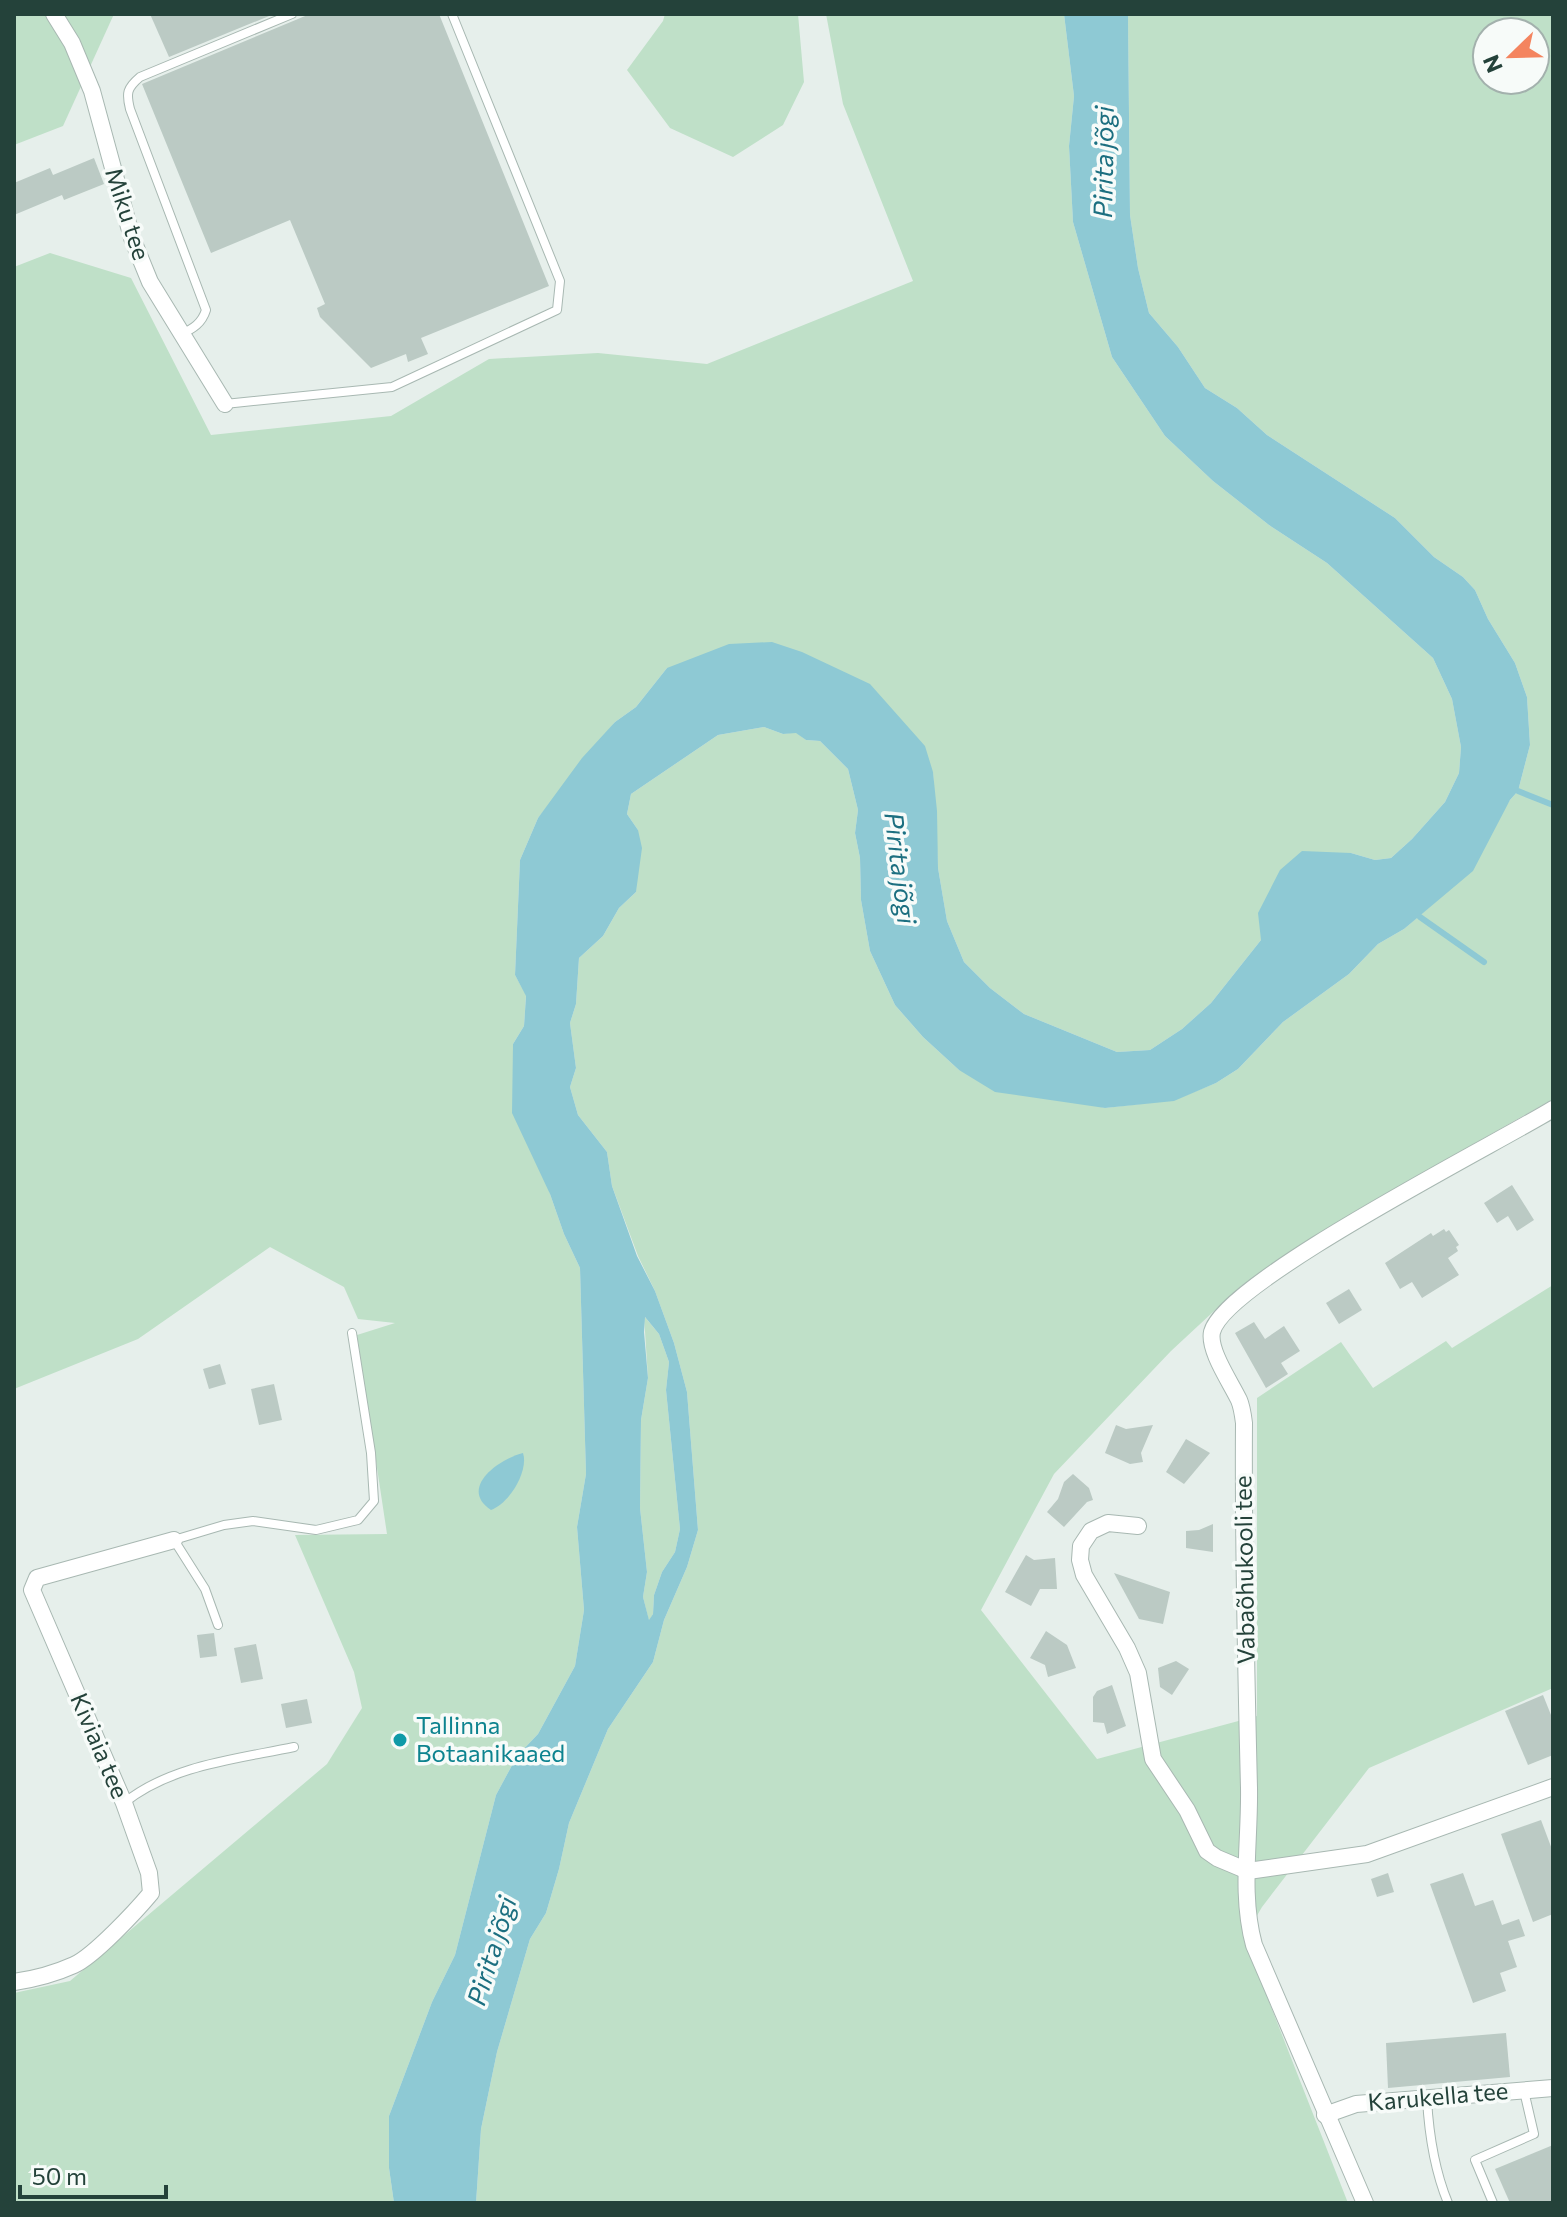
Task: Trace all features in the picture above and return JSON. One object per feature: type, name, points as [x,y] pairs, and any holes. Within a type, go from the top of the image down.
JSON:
[{"type":"street","name":"Miku tee","points":[[54,14],[72,43],[92,91],[132,238],[150,282],[225,404]]},
{"type":"street","name":"Vabaõhukooli tee","points":[[1365,2203],[1254,1945],[1246,1903],[1244,1423],[1241,1403],[1213,1348],[1211,1337],[1215,1324],[1231,1306],[1344,1226],[1553,1109]]},
{"type":"street","points":[[1138,1526],[1108,1523],[1091,1531],[1081,1546],[1080,1560],[1084,1575],[1127,1648],[1138,1673],[1153,1759],[1187,1810],[1207,1851],[1226,1863],[1248,1871],[1367,1854],[1553,1787]]},
{"type":"street","name":"Kiviaia tee","points":[[14,1982],[41,1978],[77,1964],[134,1913],[151,1893],[149,1873],[124,1803],[32,1590],[37,1578],[174,1540]]},
{"type":"street","name":"Karukella tee","points":[[1325,2115],[1356,2104],[1553,2088]]},
{"type":"lane","points":[[180,334],[203,319],[206,310],[130,109],[126,94],[128,87],[140,77],[292,14]]},
{"type":"lane","points":[[225,404],[392,387],[557,310],[560,281],[452,14]]},
{"type":"lane","points":[[218,1625],[205,1589],[174,1540],[224,1525],[253,1521],[316,1530],[358,1520],[374,1501],[371,1453],[352,1333]]},
{"type":"lane","points":[[124,1803],[195,1767],[294,1747]]},
{"type":"lane","points":[[1493,2203],[1475,2160],[1534,2134],[1524,2090]]},
{"type":"lane","points":[[1427,2098],[1429,2138],[1439,2181],[1448,2203]]},
{"type":"green space","points":[[14,14],[114,14],[63,126],[14,145]]},
{"type":"green space","points":[[665,14],[798,14],[804,82],[783,125],[733,157],[670,128],[627,70]]},
{"type":"green space","points":[[826,14],[1064,14],[1074,96],[1069,146],[1073,222],[1112,357],[1165,436],[1213,481],[1269,525],[1327,563],[1433,658],[1452,699],[1461,747],[1459,773],[1445,802],[1412,839],[1391,858],[1375,860],[1351,853],[1261,940],[1211,1003],[1182,1029],[1150,1050],[1117,1052],[1024,1014],[990,988],[964,962],[947,921],[938,868],[933,772],[667,668],[636,707],[615,722],[538,818],[520,860],[515,975],[526,995],[524,1026],[513,1044],[550,1194],[580,1268],[586,1474],[577,1527],[584,1610],[575,1666],[538,1734],[517,1756],[496,1795],[455,1955],[432,2002],[389,2116],[389,2168],[394,2203],[14,2203],[14,1993],[70,1981],[327,1764],[362,1708],[354,1672],[295,1535],[387,1534],[357,1335],[395,1323],[358,1319],[344,1287],[270,1247],[138,1339],[14,1389],[14,267],[50,253],[131,278],[211,435],[391,416],[489,359],[598,353],[707,364],[913,281],[843,104]]},
{"type":"green space","points":[[1128,14],[1553,14],[1553,1099],[1357,1210],[1241,1286],[1171,1351],[1054,1474],[981,1610],[1097,1759],[1257,1716],[1257,1398],[1341,1342],[1373,1388],[1446,1341],[1452,1348],[1553,1285],[1553,1688],[1369,1768],[1262,1907],[1244,1938],[1348,2203],[476,2203],[481,2129],[497,2052],[530,1939],[546,1913],[569,1823],[608,1729],[653,1662],[664,1620],[687,1567],[698,1530],[687,1392],[674,1343],[612,1186],[607,1152],[578,1115],[570,1087],[576,1068],[570,1023],[576,1004],[579,958],[603,936],[619,908],[636,892],[638,830],[627,814],[631,794],[718,735],[764,727],[783,734],[796,732],[806,740],[820,741],[848,769],[858,810],[855,833],[860,858],[861,900],[870,951],[895,1005],[923,1037],[959,1070],[1105,1108],[1174,1100],[1216,1083],[1238,1069],[1283,1022],[1349,974],[1378,944],[1404,929],[1449,890],[1518,791],[1530,745],[1527,697],[1515,663],[1488,619],[1475,590],[1463,577],[1434,557],[1395,518],[1267,435],[1237,408],[1205,388],[1178,347],[1149,313],[1130,215]]},
{"type":"green space","points":[[644,1316],[659,1334],[669,1362],[666,1390],[680,1529],[675,1552],[662,1572],[654,1595],[653,1614],[649,1621],[643,1597],[647,1572],[640,1508],[641,1420],[648,1378]]},
{"type":"water","name":"Pirita jõgi","points":[[1064,14],[1128,14],[1130,215],[1149,313],[1178,347],[1205,388],[1237,408],[1267,435],[1395,518],[1434,557],[1463,577],[1475,590],[1488,619],[1515,663],[1527,697],[1530,745],[1518,791],[1510,800],[1473,871],[1404,929],[1378,944],[1349,974],[1283,1022],[1238,1069],[1216,1083],[1174,1101],[1105,1108],[995,1092],[959,1070],[923,1037],[895,1005],[870,951],[861,900],[860,858],[855,833],[858,810],[848,769],[820,741],[806,740],[796,733],[783,734],[764,727],[718,735],[631,794],[627,814],[638,830],[642,848],[636,892],[619,908],[603,936],[579,958],[576,1004],[570,1023],[576,1068],[570,1087],[578,1115],[607,1152],[612,1186],[637,1256],[655,1291],[674,1343],[687,1392],[698,1530],[687,1567],[664,1620],[653,1662],[608,1729],[569,1823],[546,1913],[530,1939],[497,2052],[481,2129],[476,2203],[394,2203],[389,2168],[389,2116],[432,2002],[455,1955],[496,1795],[517,1756],[538,1734],[575,1666],[584,1610],[577,1527],[586,1474],[580,1268],[512,1113],[513,1044],[524,1026],[526,996],[515,975],[520,860],[538,818],[582,758],[615,722],[636,707],[667,668],[729,644],[772,642],[802,652],[870,684],[925,746],[933,772],[938,868],[947,921],[964,962],[990,988],[1024,1014],[1117,1052],[1150,1050],[1182,1029],[1211,1003],[1261,940],[1258,913],[1280,870],[1302,851],[1351,853],[1375,860],[1391,858],[1445,802],[1459,773],[1461,747],[1452,699],[1433,658],[1327,563],[1269,525],[1213,481],[1165,436],[1112,357],[1073,222],[1069,146],[1074,96]],"holes":[[[645,1317],[659,1334],[669,1362],[666,1390],[680,1529],[675,1552],[662,1572],[654,1595],[653,1614],[649,1620],[643,1597],[647,1572],[640,1508],[641,1420],[648,1378]]]},
{"type":"water","points":[[523,1453],[523,1469],[516,1486],[498,1507],[491,1510],[482,1501],[480,1484],[503,1461]]},
{"type":"building","points":[[150,14],[274,14],[169,57]]},
{"type":"building","points":[[310,14],[439,14],[549,286],[421,338],[428,354],[408,362],[406,354],[371,368],[320,317],[317,308],[325,304],[290,220],[211,253],[142,84]]},
{"type":"building","points":[[94,158],[104,184],[64,200],[62,195],[14,215],[14,183],[50,168],[53,175]]},
{"type":"building","points":[[1512,1185],[1534,1220],[1517,1231],[1508,1216],[1497,1223],[1484,1203]]},
{"type":"building","points":[[1444,1229],[1446,1232],[1449,1230],[1459,1245],[1456,1247],[1458,1251],[1448,1258],[1459,1275],[1422,1298],[1412,1282],[1400,1289],[1385,1263],[1431,1233],[1433,1236]]},
{"type":"building","points":[[1349,1289],[1362,1310],[1339,1324],[1326,1303]]},
{"type":"building","points":[[1254,1322],[1265,1339],[1284,1326],[1300,1351],[1281,1363],[1288,1374],[1266,1388],[1235,1333]]},
{"type":"building","points":[[220,1364],[226,1384],[209,1389],[203,1369]]},
{"type":"building","points":[[274,1384],[282,1420],[259,1425],[251,1389]]},
{"type":"building","points":[[1116,1425],[1126,1429],[1153,1425],[1141,1453],[1143,1462],[1130,1464],[1105,1453]]},
{"type":"building","points":[[1186,1439],[1210,1453],[1184,1484],[1166,1472]]},
{"type":"building","points":[[1073,1474],[1089,1488],[1093,1500],[1087,1502],[1064,1527],[1047,1512],[1058,1499],[1064,1482]]},
{"type":"building","points":[[1213,1524],[1213,1552],[1186,1548],[1186,1531]]},
{"type":"building","points":[[1026,1555],[1034,1560],[1055,1558],[1057,1589],[1040,1589],[1031,1606],[1005,1592]]},
{"type":"building","points":[[1114,1573],[1170,1592],[1163,1624],[1139,1619]]},
{"type":"building","points":[[1046,1631],[1067,1645],[1076,1668],[1048,1677],[1045,1665],[1030,1658]]},
{"type":"building","points":[[214,1633],[217,1656],[200,1658],[197,1635]]},
{"type":"building","points":[[256,1644],[263,1679],[241,1683],[234,1648]]},
{"type":"building","points":[[1176,1661],[1189,1669],[1172,1695],[1160,1687],[1158,1668]]},
{"type":"building","points":[[1112,1685],[1126,1726],[1107,1734],[1104,1723],[1093,1722],[1093,1697],[1097,1691]]},
{"type":"building","points":[[1543,1695],[1553,1720],[1553,1755],[1528,1765],[1505,1711]]},
{"type":"building","points":[[307,1699],[312,1723],[286,1728],[281,1704]]},
{"type":"building","points":[[1541,1820],[1553,1852],[1553,1914],[1533,1922],[1501,1834]]},
{"type":"building","points":[[1388,1873],[1394,1892],[1377,1897],[1371,1879]]},
{"type":"building","points":[[1463,1873],[1475,1906],[1493,1900],[1502,1925],[1519,1919],[1525,1936],[1508,1941],[1517,1967],[1500,1973],[1506,1991],[1473,2003],[1430,1884]]},
{"type":"building","points":[[1506,2033],[1510,2077],[1388,2088],[1386,2043]]},
{"type":"building","points":[[1553,2145],[1553,2203],[1510,2203],[1495,2169]]},
{"type":"waterway","points":[[1518,791],[1553,805]]},
{"type":"waterway","points":[[1420,917],[1484,962]]},
{"type":"place","name":"Tallinna Botaanikaaed","points":[[400,1740]]}]
